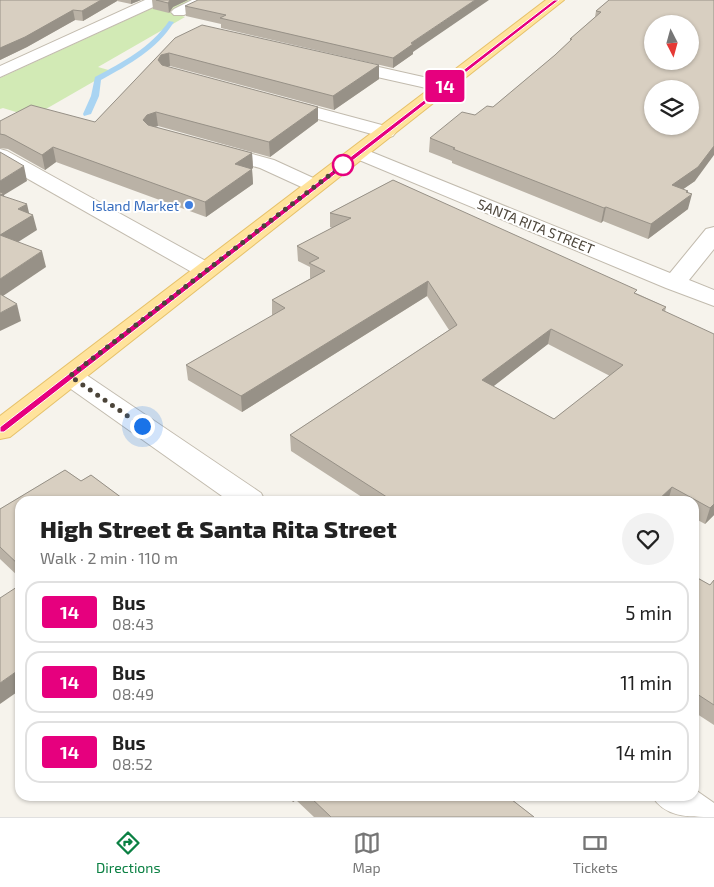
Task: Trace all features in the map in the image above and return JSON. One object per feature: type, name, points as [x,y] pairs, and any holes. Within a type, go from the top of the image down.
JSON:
[{"type":"main road","points":[[0,430],[556,0]]},
{"type":"street","points":[[0,72],[157,0]]},
{"type":"street","points":[[179,12],[204,0]]},
{"type":"street","points":[[330,61],[444,87]]},
{"type":"street","points":[[264,99],[386,132]]},
{"type":"street","points":[[194,144],[267,164],[315,186]]},
{"type":"street","name":"SANTA RITA STREET","points":[[359,153],[714,300]]},
{"type":"street","points":[[0,155],[205,270]]},
{"type":"street","points":[[674,283],[714,234]]},
{"type":"street","points":[[70,376],[243,496]]},
{"type":"street","points":[[678,801],[701,817]]},
{"type":"green space","points":[[170,0],[197,0],[171,12],[185,17],[98,67],[112,71],[32,117],[3,108],[0,109],[0,78]]},
{"type":"building","points":[[0,0],[101,0],[82,11],[73,10],[25,37],[0,48]]},
{"type":"building","points":[[156,0],[170,0],[168,3]]},
{"type":"building","points":[[198,0],[475,0],[411,43],[413,44],[393,58],[220,18],[226,15],[185,6]]},
{"type":"building","points":[[609,0],[714,0],[714,146],[698,167],[672,185],[692,194],[651,224],[606,207],[604,208],[453,149],[455,148],[430,138],[462,112],[475,115],[487,106],[493,107],[555,55],[601,12],[596,11]]},
{"type":"building","points":[[202,25],[379,65],[333,96],[169,53],[161,55],[158,60],[162,65],[318,107],[269,142],[156,112],[147,115],[143,120],[148,125],[252,153],[235,164],[252,169],[205,202],[53,147],[42,155],[0,134],[0,121],[31,105],[95,122],[175,38]]},
{"type":"building","points":[[0,152],[24,166],[0,181]]},
{"type":"building","points":[[393,180],[637,290],[634,293],[666,307],[662,310],[714,334],[714,504],[710,508],[699,502],[699,496],[688,496],[672,487],[662,496],[385,496],[290,435],[457,325],[428,281],[241,396],[186,365],[285,308],[272,300],[325,271],[309,263],[319,258],[297,246],[351,218],[330,213]],"holes":[[[551,329],[623,365],[554,419],[482,380]]]},
{"type":"building","points":[[0,195],[27,204],[18,209],[33,215],[0,235]]},
{"type":"building","points":[[0,235],[42,251],[0,279]]},
{"type":"building","points":[[0,294],[17,304],[0,313]]},
{"type":"building","points":[[65,470],[81,481],[91,475],[119,496],[22,496]]},
{"type":"building","points":[[15,500],[15,561],[0,547],[0,509]]},
{"type":"building","points":[[699,579],[710,585],[714,580],[714,705],[699,695]]},
{"type":"building","points":[[15,588],[15,672],[0,683],[0,598]]},
{"type":"building","points":[[314,801],[513,801],[534,817],[331,817]]},
{"type":"waterway","points":[[87,114],[95,96],[98,79],[148,48],[171,22]]},
{"type":"bus line","name":"14","points":[[0,430],[556,0]]},
{"type":"place","name":"Island Market","points":[[189,205]]},
{"type":"route","points":[[142,426],[70,376],[343,165]]}]
